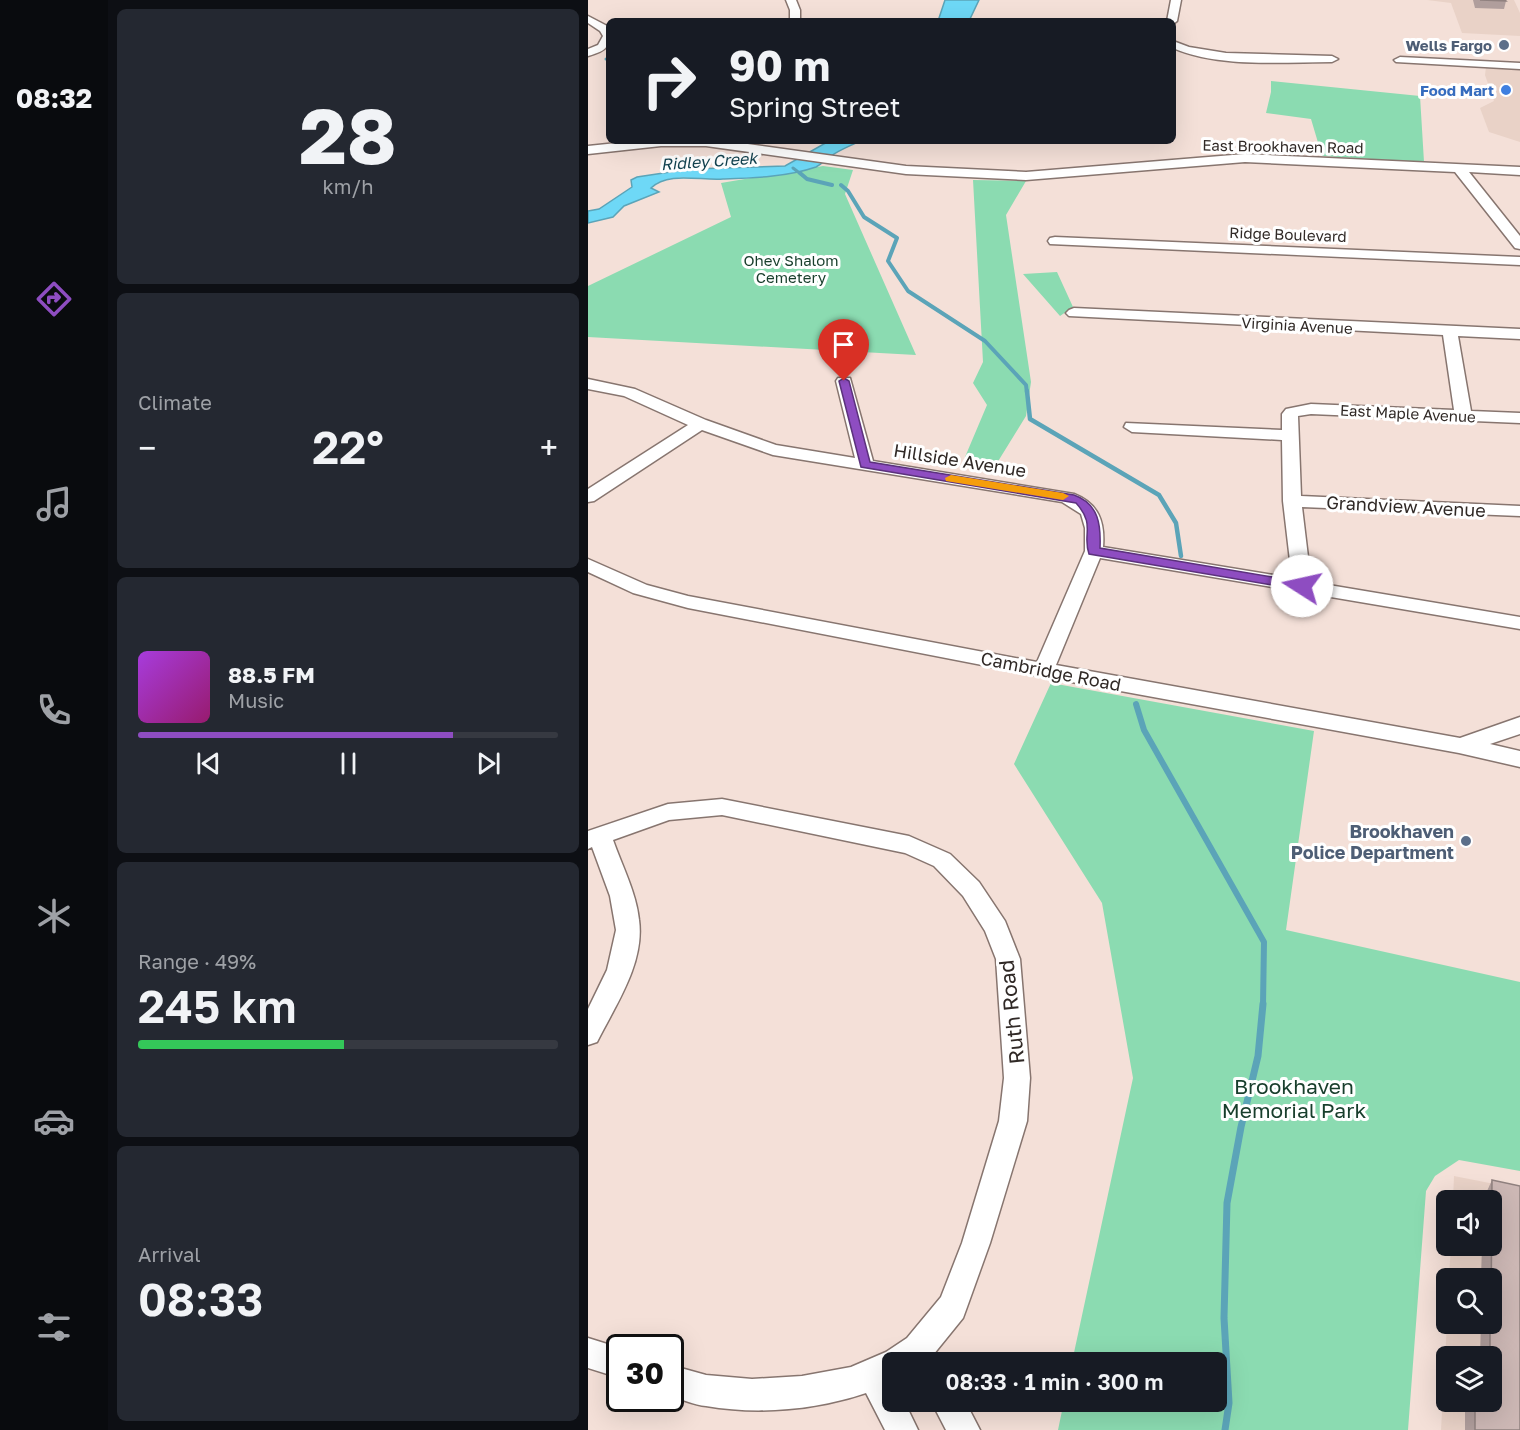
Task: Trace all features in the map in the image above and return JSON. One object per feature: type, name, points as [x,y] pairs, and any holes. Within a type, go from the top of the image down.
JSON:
[{"type":"street","points":[[791,0],[795,18]]},
{"type":"street","points":[[1173,18],[1176,0]]},
{"type":"street","points":[[588,19],[606,31]]},
{"type":"street","points":[[588,53],[602,46],[606,39]]},
{"type":"street","points":[[1176,46],[1187,51],[1214,54],[1332,59]]},
{"type":"street","points":[[1400,60],[1520,66]]},
{"type":"street","name":"East Brookhaven Road","points":[[588,150],[644,144]]},
{"type":"street","name":"East Brookhaven Road","points":[[720,144],[906,170],[1026,176],[1245,158],[1520,171]]},
{"type":"street","points":[[1459,168],[1520,245]]},
{"type":"street","points":[[1476,189],[1482,177],[1506,170]]},
{"type":"street","name":"Ridge Boulevard","points":[[1054,241],[1520,261]]},
{"type":"street","name":"Virginia Avenue","points":[[1074,313],[1520,334]]},
{"type":"street","points":[[1450,332],[1463,415]]},
{"type":"street","points":[[844,381],[865,465]]},
{"type":"street","name":"Hillside Avenue","points":[[588,384],[629,392],[700,424],[773,450],[1056,495],[1080,501],[1093,518],[1094,551]]},
{"type":"street","name":"East Maple Avenue","points":[[1290,435],[1290,414],[1295,409],[1520,418]]},
{"type":"street","points":[[588,497],[700,424]]},
{"type":"street","points":[[1132,426],[1290,435],[1292,501],[1302,586]]},
{"type":"street","name":"Grandview Avenue","points":[[1292,501],[1520,511]]},
{"type":"street","points":[[1044,670],[1094,551],[1520,623]]},
{"type":"street","name":"Cambridge Road","points":[[588,565],[640,589],[688,602],[1044,670],[1459,745],[1520,759]]},
{"type":"street","points":[[1459,745],[1499,734],[1520,725]]},
{"type":"street","name":"Ruth Road","points":[[594,838],[668,812],[722,807],[909,845],[942,860],[971,889],[996,928],[1008,959],[1017,1078],[1013,1121],[976,1244],[952,1307],[911,1352]]},
{"type":"street","points":[[588,1034],[619,970],[628,928],[626,911],[594,838]]},
{"type":"street","points":[[588,1353],[606,1359]]},
{"type":"street","points":[[684,1385],[704,1391],[791,1395],[882,1369]]},
{"type":"street","points":[[902,1412],[902,1430]]},
{"type":"street","points":[[953,1412],[964,1430]]},
{"type":"shaded area","points":[[1427,0],[1514,0],[1520,13],[1520,36],[1462,33],[1451,3]]},
{"type":"shaded area","points":[[1486,67],[1520,69],[1520,142],[1489,132],[1480,108],[1494,101],[1485,75]]},
{"type":"shaded area","points":[[1454,1176],[1520,1189],[1520,1430],[1441,1430],[1442,1412],[1502,1412],[1502,1346],[1446,1346],[1446,1334],[1502,1334],[1502,1268],[1450,1268],[1450,1256],[1502,1256],[1502,1190],[1453,1190]]},
{"type":"green space","points":[[1271,81],[1420,96],[1424,162],[1322,156],[1311,119],[1266,113]]},
{"type":"green space","name":"Ohev Shalom Cemetery","points":[[823,166],[853,170],[845,194],[916,355],[588,337],[588,286],[731,217],[721,183]]},
{"type":"green space","points":[[973,180],[1026,181],[1006,215],[1031,382],[1026,416],[997,463],[965,457],[987,405],[973,383],[983,362]]},
{"type":"green space","points":[[1057,272],[1073,307],[1060,316],[1023,274]]},
{"type":"green space","name":"Brookhaven Memorial Park","points":[[1051,683],[1314,731],[1286,930],[1520,982],[1520,1171],[1459,1160],[1435,1176],[1426,1191],[1408,1430],[1058,1430],[1062,1412],[1227,1412],[1227,1352],[1074,1352],[1133,1078],[1102,903],[1014,764]]},
{"type":"water","points":[[945,0],[979,0],[970,18],[939,18]]},
{"type":"water","points":[[824,144],[854,144],[837,152],[816,167],[793,173],[746,178],[666,180],[651,188],[659,192],[624,206],[613,217],[588,223],[588,211],[599,209],[632,187],[631,180],[637,177],[690,169],[785,166]]},
{"type":"building","points":[[1492,1180],[1520,1186],[1520,1430],[1475,1430],[1475,1412],[1502,1412],[1502,1346],[1490,1346],[1490,1334],[1502,1334],[1502,1268],[1491,1268],[1491,1256],[1502,1256],[1502,1190],[1492,1190]]},
{"type":"waterway","points":[[793,168],[802,175]]},
{"type":"waterway","points":[[800,173],[807,179],[832,185]]},
{"type":"waterway","points":[[841,185],[848,191],[864,217],[897,238],[888,261],[908,291],[985,341],[1026,385],[1027,393]]},
{"type":"waterway","points":[[1027,391],[1030,419],[1159,495],[1176,523],[1181,556]]},
{"type":"waterway","points":[[1136,704],[1144,730],[1264,942],[1263,1005]]},
{"type":"waterway","points":[[1225,1430],[1229,1403],[1224,1318],[1227,1203],[1241,1127],[1258,1056],[1263,1004]]},
{"type":"slow traffic","points":[[951,478],[1063,496]]},
{"type":"place","name":"Wells Fargo","points":[[1504,45]]},
{"type":"place","name":"Food Mart","points":[[1506,90]]},
{"type":"place","name":"Brookhaven Police Department","points":[[1466,841]]},
{"type":"route","points":[[844,381],[865,465],[1070,498],[1085,505],[1093,518],[1094,551],[1302,586]]},
{"type":"water label","name":"Ridley Creek","points":[[709,161]]}]
